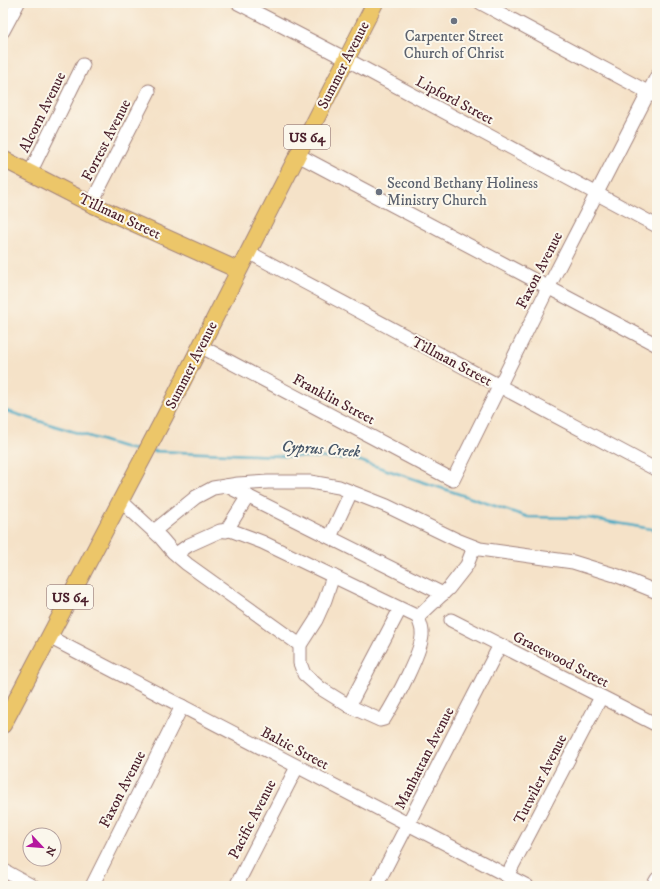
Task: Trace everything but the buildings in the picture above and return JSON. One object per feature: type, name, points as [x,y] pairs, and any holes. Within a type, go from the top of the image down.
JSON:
[{"type":"main road","name":"Summer Avenue","points":[[3,725],[138,468],[375,3]]},
{"type":"main road","name":"Tillman Street","points":[[3,159],[91,204],[238,270]]},
{"type":"street","points":[[3,31],[18,3]]},
{"type":"street","name":"Lipford Street","points":[[238,3],[346,59],[657,226]]},
{"type":"street","points":[[481,3],[653,95]]},
{"type":"street","name":"Alcorn Avenue","points":[[30,173],[83,66]]},
{"type":"street","name":"Faxon Avenue","points":[[453,480],[596,193],[653,95],[657,76]]},
{"type":"street","name":"Forrest Avenue","points":[[91,204],[149,91]]},
{"type":"street","points":[[298,155],[657,345]]},
{"type":"street","name":"Tillman Street","points":[[248,252],[657,470]]},
{"type":"street","name":"Franklin Street","points":[[200,346],[453,480]]},
{"type":"street","points":[[154,531],[196,496],[213,488],[268,482],[310,482],[339,487],[387,506],[457,540],[474,546],[496,552],[573,562],[618,576],[657,592]]},
{"type":"street","points":[[227,486],[443,594]]},
{"type":"street","points":[[330,538],[351,492]]},
{"type":"street","points":[[226,531],[248,496]]},
{"type":"street","points":[[120,500],[154,531],[176,554],[205,577],[300,645]]},
{"type":"street","points":[[176,554],[189,545],[220,531],[230,530],[262,542],[418,617]]},
{"type":"street","points":[[418,617],[443,594],[467,565],[474,546]]},
{"type":"street","points":[[333,576],[316,620],[300,645],[300,663],[304,674],[320,688],[349,706],[380,720],[384,719],[400,690],[420,645],[422,632],[418,617]]},
{"type":"street","points":[[349,706],[400,609]]},
{"type":"street","name":"Gracewood Street","points":[[451,620],[657,725]]},
{"type":"street","name":"Baltic Street","points":[[49,637],[527,886]]},
{"type":"street","name":"Manhattan Avenue","points":[[376,886],[500,646]]},
{"type":"street","name":"Tutwiler Avenue","points":[[507,876],[600,697]]},
{"type":"street","name":"Faxon Avenue","points":[[92,886],[182,706]]},
{"type":"street","name":"Pacific Avenue","points":[[236,886],[297,767]]},
{"type":"street","points":[[3,870],[32,886]]},
{"type":"street","points":[[653,886],[657,879]]},
{"type":"waterway","name":"Cyprus Creek","points":[[3,410],[130,449],[141,450]]},
{"type":"waterway","name":"Cyprus Creek","points":[[152,451],[354,459],[528,517],[588,518],[657,530]]},
{"type":"place","name":"Carpenter Street Church of Christ","points":[[454,21]]},
{"type":"place","name":"Second Bethany Holiness Ministry Church","points":[[379,192]]}]
